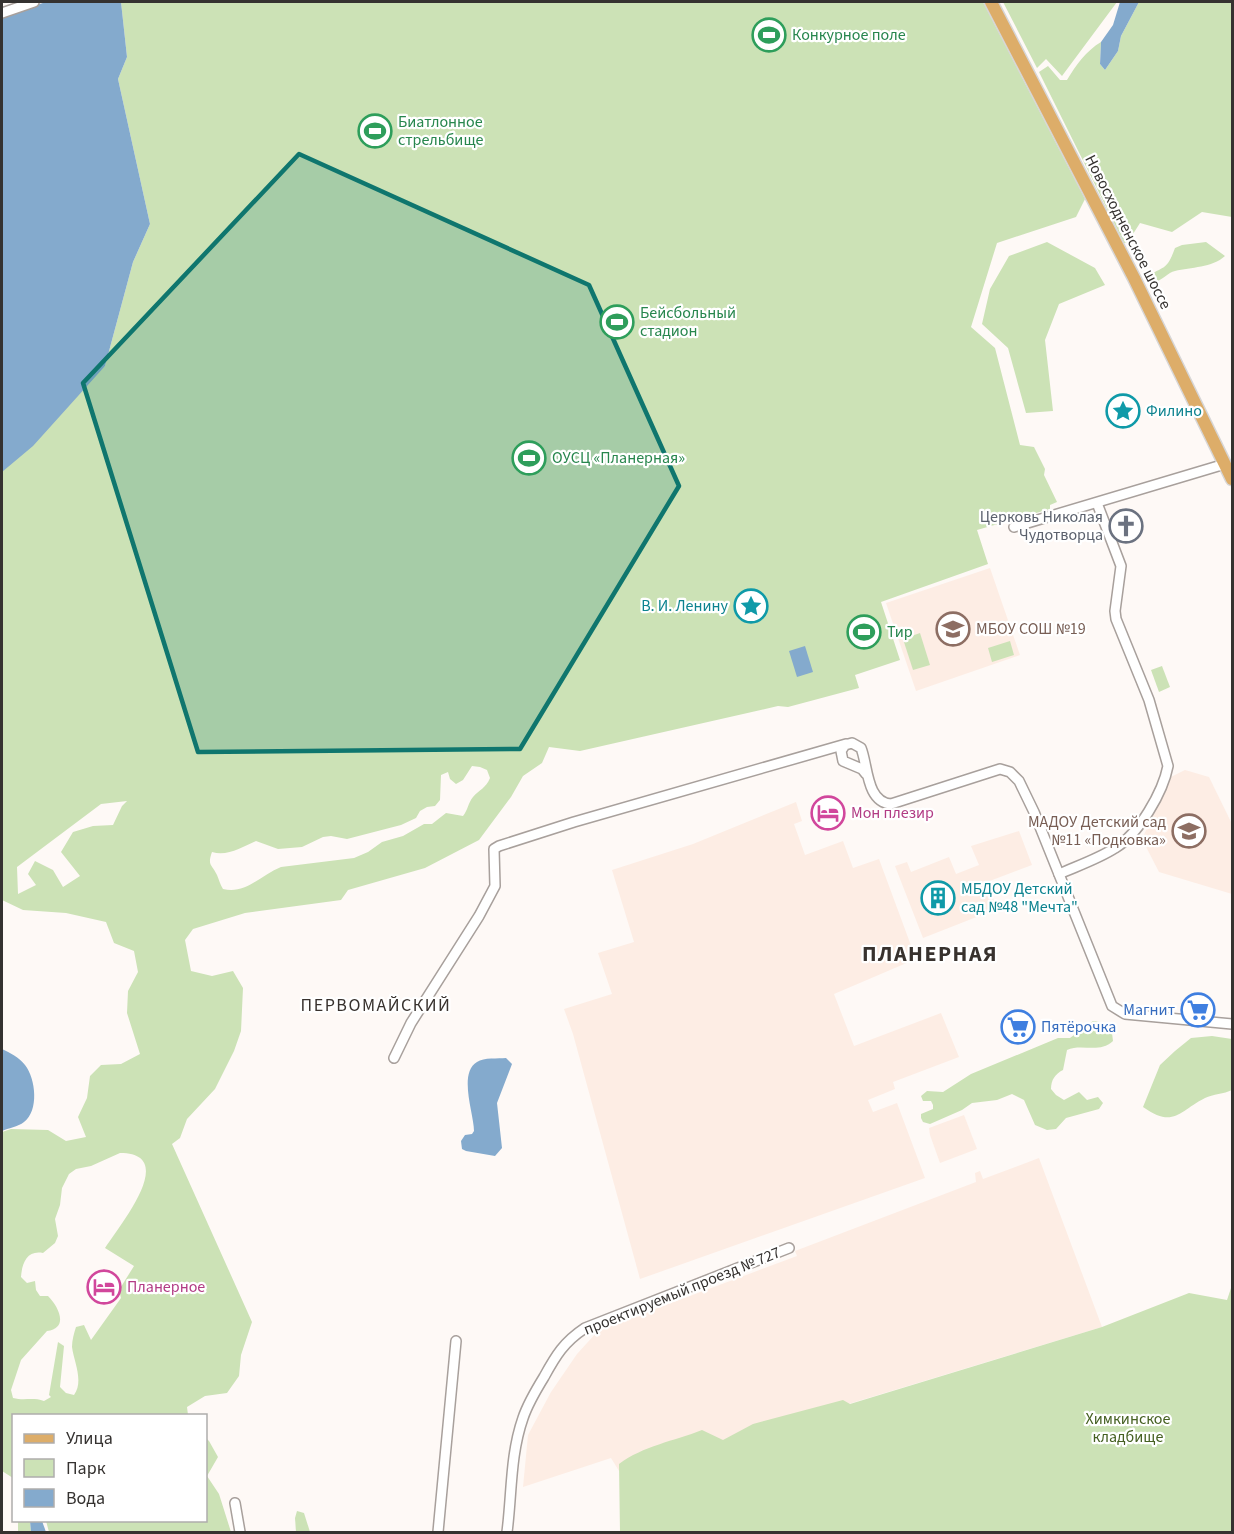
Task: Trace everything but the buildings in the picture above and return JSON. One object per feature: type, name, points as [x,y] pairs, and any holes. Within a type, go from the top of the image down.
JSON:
[{"type":"main road","name":"Новосходненское шоссе","points":[[991,2],[1134,278],[1233,479]]},
{"type":"street","points":[[2,13],[34,2]]},
{"type":"street","points":[[1014,527],[1225,464]]},
{"type":"street","points":[[1059,874],[1114,850],[1123,843],[1137,828],[1156,798],[1168,766],[1149,700],[1116,619],[1121,566],[1097,503]]},
{"type":"street","points":[[394,1058],[411,1023],[479,916],[495,886],[494,849],[596,815],[849,744],[859,745],[864,754],[866,774]]},
{"type":"street","points":[[841,755],[843,748],[849,744]]},
{"type":"street","points":[[830,748],[837,750],[843,761],[862,769],[881,802],[891,804],[999,769],[1010,772],[1019,781],[1112,1006],[1125,1014],[1233,1024]]},
{"type":"street","points":[[852,766],[861,761],[864,754]]},
{"type":"street","name":"проектируемый проезд № 727","points":[[507,1533],[514,1457],[523,1417],[550,1365],[569,1338],[585,1328],[789,1248]]},
{"type":"street","points":[[438,1533],[456,1341]]},
{"type":"street","points":[[235,1503],[240,1533]]},
{"type":"highlighted area","points":[[299,154],[589,285],[679,486],[520,749],[198,752],[83,383]]},
{"type":"shaded area","name":"МБОУ СОШ №19","points":[[990,568],[1020,655],[916,691],[886,603]]},
{"type":"shaded area","name":"МАДОУ Детский сад №11 «Подковка»","points":[[1185,770],[1209,777],[1232,824],[1232,894],[1159,872],[1142,839],[1171,777]]},
{"type":"shaded area","points":[[796,802],[802,821],[794,824],[805,855],[843,841],[853,868],[879,859],[916,959],[834,994],[854,1046],[941,1013],[959,1057],[893,1082],[895,1089],[868,1100],[873,1112],[897,1103],[925,1178],[640,1279],[573,1034],[564,1009],[612,994],[598,953],[634,942],[612,870],[693,844]]},
{"type":"shaded area","points":[[1019,831],[1032,865],[987,882],[997,909],[923,938],[895,866],[907,862],[911,872],[949,857],[956,874],[979,865],[971,846]]},
{"type":"shaded area","points":[[964,1115],[977,1149],[940,1163],[929,1128]]},
{"type":"shaded area","points":[[1039,1158],[1102,1327],[619,1471],[611,1458],[523,1487],[528,1435],[551,1392],[577,1354],[597,1332],[797,1256],[795,1251],[976,1182],[975,1173],[980,1171],[983,1179]]},
{"type":"green space","name":"ОУСЦ «Планерная»","points":[[121,2],[983,2],[1085,199],[1076,217],[997,243],[971,327],[995,348],[1020,445],[1034,447],[1057,502],[1050,505],[1050,509],[977,530],[988,564],[881,602],[900,660],[855,675],[859,688],[788,707],[778,706],[580,751],[549,747],[542,763],[523,776],[511,797],[479,840],[425,868],[348,890],[341,900],[245,913],[193,929],[185,940],[191,971],[212,976],[233,971],[243,988],[241,1031],[234,1051],[215,1089],[187,1119],[180,1138],[172,1144],[252,1322],[241,1355],[239,1376],[227,1393],[205,1396],[187,1407],[188,1414],[12,1414],[12,1477],[2,1471],[2,1132],[11,1129],[48,1130],[66,1141],[86,1137],[78,1117],[87,1098],[90,1076],[101,1065],[121,1064],[140,1054],[127,1013],[128,991],[138,972],[134,951],[114,943],[106,922],[66,913],[23,910],[2,900],[2,472],[105,366],[133,262],[150,224],[118,79],[127,57]],"holes":[[[472,766],[487,770],[490,778],[471,799],[463,816],[446,813],[432,824],[424,824],[403,836],[382,842],[354,858],[281,867],[246,887],[231,890],[223,889],[211,865],[212,852],[229,852],[256,841],[278,849],[302,847],[323,837],[347,839],[401,825],[416,818],[420,811],[427,807],[435,806],[440,800],[441,775],[448,772],[450,779],[456,784],[463,780]],[[127,801],[113,825],[93,826],[73,832],[61,852],[80,876],[63,887],[53,870],[35,861],[28,874],[36,885],[18,894],[17,867],[101,804]],[[120,1153],[137,1156],[145,1165],[145,1177],[140,1192],[105,1248],[134,1266],[119,1290],[121,1298],[91,1340],[84,1325],[76,1327],[72,1347],[78,1371],[78,1384],[74,1395],[66,1393],[60,1387],[64,1346],[58,1342],[49,1395],[51,1397],[44,1401],[13,1398],[11,1390],[21,1360],[47,1331],[54,1329],[60,1322],[56,1306],[48,1296],[40,1296],[36,1290],[35,1281],[27,1283],[21,1277],[26,1259],[33,1254],[43,1253],[55,1243],[58,1236],[55,1219],[62,1188],[69,1174],[76,1169],[91,1166]]]},
{"type":"green space","points":[[1003,2],[1117,2],[1062,76],[1046,59],[1037,68]]},
{"type":"green space","points":[[1139,2],[1232,2],[1232,217],[1202,212],[1172,232],[1140,223],[1130,242],[1124,243],[1039,72],[1048,66],[1060,80],[1067,80],[1082,59],[1101,42],[1100,64],[1105,70],[1118,51],[1121,36]]},
{"type":"green space","points":[[1047,242],[1095,268],[1105,285],[1059,304],[1045,340],[1053,411],[1026,413],[1008,348],[982,324],[990,289],[1009,256]]},
{"type":"green space","points":[[1206,242],[1225,256],[1208,265],[1172,272],[1150,284],[1150,276],[1166,265],[1175,248]]},
{"type":"green space","points":[[920,633],[930,665],[913,670],[903,639]]},
{"type":"green space","points":[[1010,641],[1014,655],[992,662],[988,648]]},
{"type":"green space","points":[[1162,666],[1170,687],[1159,692],[1151,670]]},
{"type":"green space","points":[[1093,1021],[1105,1023],[1112,1033],[1113,1041],[1102,1047],[1079,1047],[1067,1050],[1063,1070],[1054,1078],[1051,1089],[1064,1100],[1079,1092],[1087,1100],[1098,1097],[1103,1103],[1099,1109],[1066,1118],[1056,1129],[1047,1130],[1035,1125],[1024,1100],[1012,1094],[997,1100],[972,1103],[930,1124],[923,1122],[921,1114],[933,1109],[931,1101],[923,1101],[921,1096],[927,1091],[943,1092],[971,1074],[1058,1038],[1070,1038]]},
{"type":"green space","points":[[1212,1036],[1232,1039],[1232,1090],[1205,1098],[1176,1116],[1162,1117],[1143,1107],[1160,1065],[1191,1038]]},
{"type":"green space","name":"Химкинское кладбище","points":[[1231,1288],[1232,1532],[620,1532],[619,1464],[648,1448],[702,1430],[723,1440],[753,1424],[843,1400],[850,1404],[1102,1327],[1189,1293],[1227,1300]]},
{"type":"green space","points":[[207,1439],[218,1457],[207,1476]]},
{"type":"green space","points":[[207,1476],[219,1494],[231,1532],[49,1532],[46,1522],[207,1522]]},
{"type":"green space","points":[[297,1511],[304,1513],[310,1532],[296,1532]]},
{"type":"green space","points":[[18,1522],[30,1522],[31,1532],[18,1532]]},
{"type":"water","points":[[46,2],[121,2],[127,57],[118,79],[150,224],[133,262],[105,366],[33,446],[2,472],[2,16]]},
{"type":"water","points":[[1120,2],[1139,2],[1121,36],[1118,51],[1105,70],[1100,64],[1101,42],[1113,25]]},
{"type":"water","points":[[805,646],[813,672],[797,677],[789,651]]},
{"type":"water","points":[[2,1049],[17,1057],[29,1071],[32,1078],[34,1103],[29,1117],[22,1124],[2,1131]]},
{"type":"water","points":[[506,1058],[512,1064],[497,1103],[502,1148],[495,1156],[466,1151],[462,1149],[461,1141],[465,1135],[472,1134],[474,1131],[468,1094],[471,1067],[483,1059]]},
{"type":"water","points":[[30,1522],[42,1522],[46,1532],[31,1532]]},
{"type":"place","name":"Конкурное поле","points":[[769,35]]},
{"type":"place","name":"Биатлонное стрельбище","points":[[375,131]]},
{"type":"place","name":"Бейсбольный стадион","points":[[617,322]]},
{"type":"place","name":"Филино","points":[[1123,411]]},
{"type":"place","name":"ОУСЦ «Планерная»","points":[[529,458]]},
{"type":"place","name":"Церковь Николая Чудотворца","points":[[1126,526]]},
{"type":"place","name":"В. И. Ленину","points":[[751,606]]},
{"type":"place","name":"МБОУ СОШ №19","points":[[953,629]]},
{"type":"place","name":"Тир","points":[[864,632]]},
{"type":"place","name":"Мон плезир","points":[[828,813]]},
{"type":"place","name":"МАДОУ Детский сад №11 «Подковка»","points":[[1189,831]]},
{"type":"place","name":"МБДОУ Детский сад №48 \"Мечта\"","points":[[938,898]]},
{"type":"place","name":"Магнит","points":[[1198,1010]]},
{"type":"place","name":"Пятёрочка","points":[[1018,1027]]},
{"type":"place","name":"Планерное","points":[[104,1287]]},
{"type":"district","name":"ПЛАНЕРНАЯ","points":[[930,954]]},
{"type":"district","name":"ПЕРВОМАЙСКИЙ","points":[[376,1005]]}]
